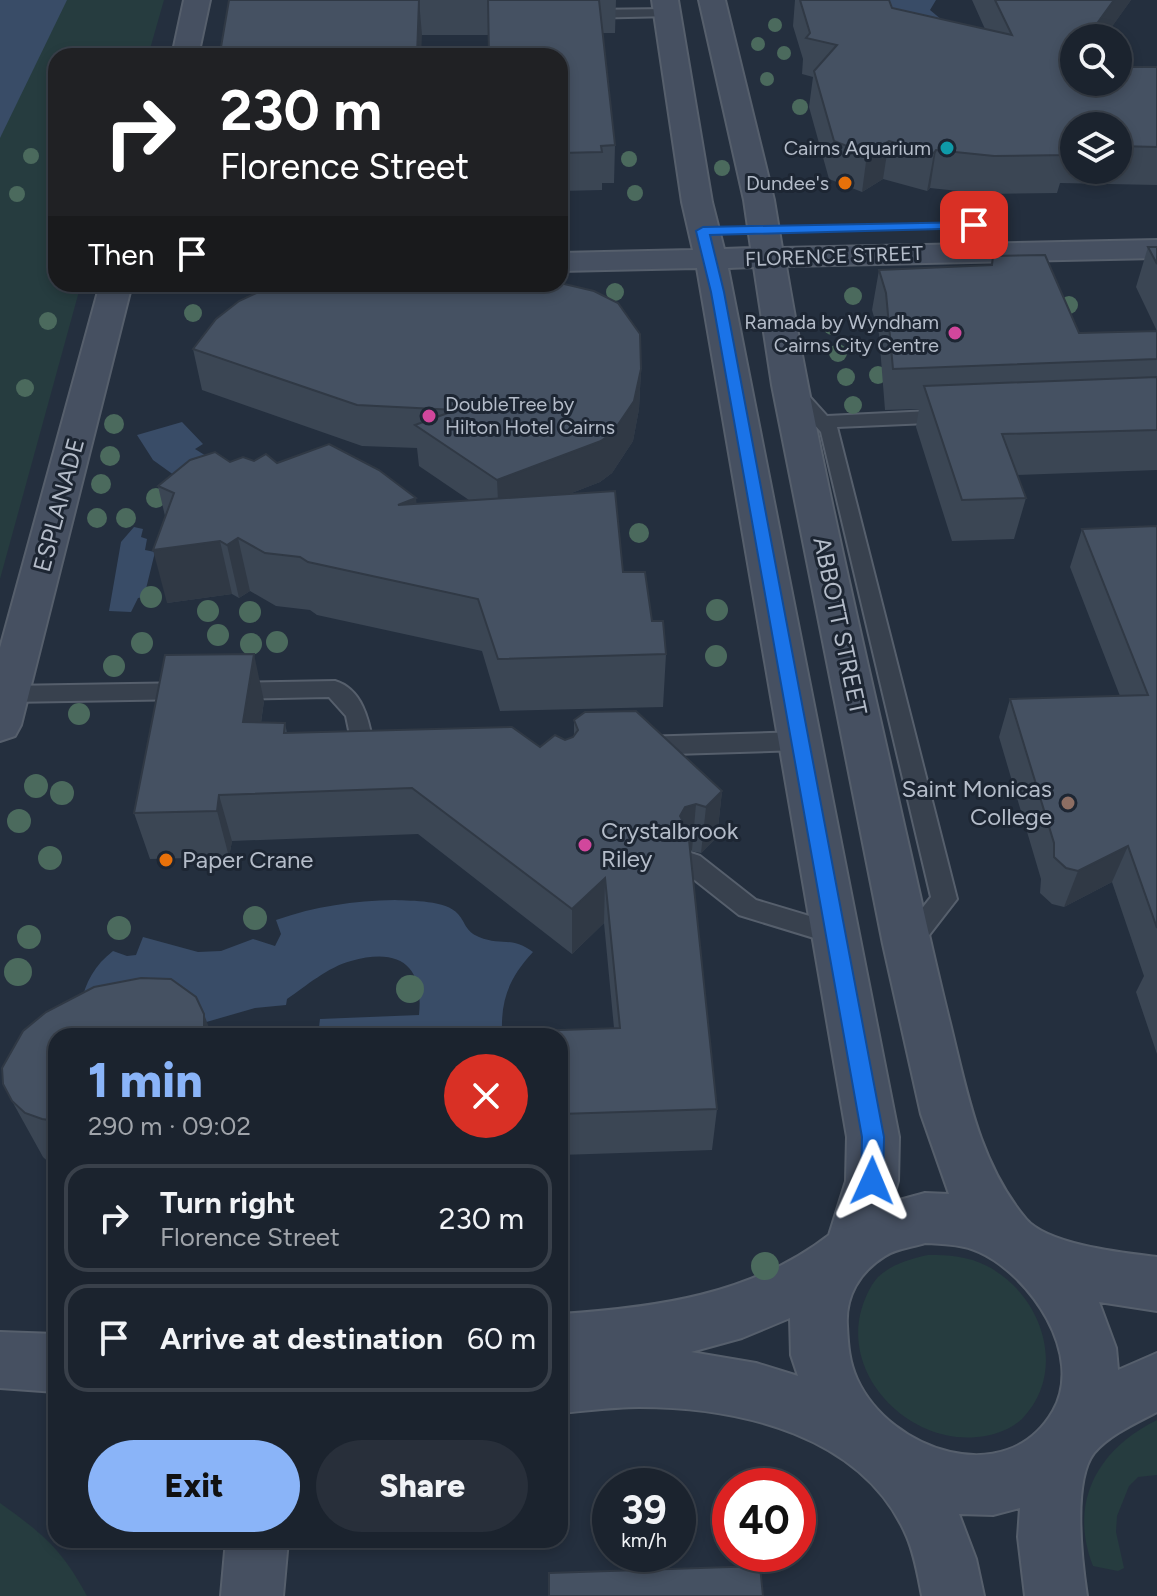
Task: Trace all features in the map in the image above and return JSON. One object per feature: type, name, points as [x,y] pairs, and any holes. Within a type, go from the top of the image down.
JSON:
[{"type":"street","points":[[187,48],[197,0]]},
{"type":"street","name":"ABBOTT STREET","points":[[712,0],[713,124],[707,245],[873,1137],[872,1181],[847,1252]]},
{"type":"street","name":"ABBOTT STREET","points":[[666,7],[766,244],[789,385],[907,944],[947,1114],[962,1164],[977,1194],[1018,1245]]},
{"type":"street","name":"FLORENCE STREET","points":[[766,244],[1157,222]]},
{"type":"street","name":"FLORENCE STREET","points":[[568,235],[707,245],[1157,249]]},
{"type":"street","name":"FLORENCE STREET","points":[[568,261],[707,245]]},
{"type":"street","name":"ESPLANADE","points":[[4,710],[119,292]]},
{"type":"street","points":[[568,1341],[647,1335],[733,1316],[795,1290],[894,1223],[925,1218],[975,1224],[1093,1275],[1157,1284]]},
{"type":"street","points":[[1018,1245],[1064,1291],[1086,1337],[1090,1357],[1089,1396],[1049,1498],[1047,1520],[1056,1596]]},
{"type":"street","points":[[847,1252],[822,1291],[815,1329],[821,1370],[839,1409],[919,1493],[932,1518],[948,1564],[953,1596]]},
{"type":"street","points":[[0,1360],[48,1363]]},
{"type":"street","points":[[568,1383],[643,1378],[713,1385],[809,1409],[838,1423],[879,1451],[930,1479],[952,1484],[996,1485],[1034,1471],[1107,1406],[1157,1382]]},
{"type":"street","points":[[252,1596],[256,1548]]},
{"type":"lane","points":[[573,14],[666,7]]},
{"type":"lane","points":[[789,385],[830,431],[944,899],[907,944]]},
{"type":"lane","points":[[822,422],[974,416]]},
{"type":"lane","points":[[4,710],[335,689],[357,714],[363,753],[393,753]]},
{"type":"lane","points":[[622,746],[800,741]]},
{"type":"lane","points":[[691,863],[748,908],[837,934]]},
{"type":"green space","points":[[0,0],[164,0],[150,48],[48,48],[48,292],[79,292],[0,579]]},
{"type":"green space","points":[[928,1255],[965,1258],[987,1266],[1023,1296],[1035,1315],[1043,1336],[1046,1358],[1044,1379],[1036,1400],[1022,1419],[1001,1432],[977,1437],[953,1437],[908,1419],[889,1404],[874,1385],[863,1363],[858,1340],[860,1315],[872,1285],[883,1272],[895,1265]]},
{"type":"green space","points":[[1157,1420],[1157,1475],[1138,1477],[1129,1486],[1117,1516],[1116,1532],[1124,1568],[1118,1571],[1093,1566],[1086,1543],[1084,1520],[1094,1480],[1104,1462],[1119,1446]]},
{"type":"green space","points":[[0,1503],[48,1541],[48,1548],[54,1548],[59,1554],[87,1596],[0,1596]]},
{"type":"water","points":[[0,0],[67,0],[0,138]]},
{"type":"water","points":[[872,0],[936,0],[930,10],[942,20],[875,10]]},
{"type":"water","points":[[182,422],[203,444],[195,449],[211,459],[178,478],[153,460],[137,435]]},
{"type":"water","points":[[134,527],[143,529],[141,537],[147,539],[145,550],[155,552],[144,597],[138,598],[131,612],[109,611],[121,542]]},
{"type":"water","points":[[395,900],[445,906],[458,914],[474,935],[486,940],[519,944],[533,952],[508,988],[502,1028],[319,1028],[320,1019],[419,1015],[420,998],[413,973],[405,964],[383,957],[368,957],[334,968],[287,999],[286,1005],[255,1008],[196,1025],[81,1005],[88,981],[101,962],[113,951],[127,956],[136,955],[143,937],[198,952],[221,951],[253,939],[275,946],[281,934],[276,920],[335,905]]},
{"type":"building","points":[[229,0],[419,0],[417,48],[221,48]]},
{"type":"building","points":[[488,0],[599,0],[615,145],[601,146],[602,152],[568,153],[568,48],[489,48]]},
{"type":"building","points":[[800,0],[889,0],[892,8],[1012,35],[995,0],[1114,0],[1097,24],[1060,24],[1060,96],[1132,96],[1132,67],[1157,67],[1157,147],[1132,146],[1132,112],[1060,112],[1060,155],[994,156],[936,150],[934,153],[889,141],[867,154],[834,141],[814,71],[837,45],[806,38],[810,33]]},
{"type":"building","points":[[1148,247],[1157,247],[1157,264]]},
{"type":"building","points":[[1045,255],[1079,333],[1157,331],[1157,359],[893,369],[886,293],[879,270],[992,265],[993,256]]},
{"type":"building","name":"DoubleTree by Hilton Hotel Cairns","points":[[568,285],[594,291],[618,303],[640,334],[641,369],[634,401],[613,432],[601,441],[497,480],[415,425],[456,410],[357,405],[193,349],[216,319],[239,301],[259,292],[568,292]]},
{"type":"building","points":[[1157,377],[1157,430],[1002,434],[1026,498],[962,500],[924,386]]},
{"type":"building","points":[[329,444],[379,470],[416,498],[398,505],[615,491],[623,572],[645,572],[652,621],[663,621],[666,654],[498,659],[478,599],[308,562],[300,557],[265,553],[238,538],[227,545],[220,541],[153,550],[174,493],[158,486],[190,460],[215,452],[230,462],[243,457],[254,461],[266,454],[277,463]]},
{"type":"building","points":[[1157,526],[1157,928],[1128,846],[1078,871],[1066,868],[1054,857],[1054,843],[1010,699],[1148,695],[1082,529]]},
{"type":"building","points":[[254,654],[243,722],[285,723],[284,733],[512,727],[540,747],[555,735],[565,740],[573,737],[578,730],[574,720],[585,712],[636,711],[722,791],[706,807],[696,804],[685,807],[680,816],[688,830],[717,1109],[568,1114],[568,1030],[620,1028],[605,878],[572,909],[412,788],[219,795],[217,811],[134,813],[165,655]]},
{"type":"building","points":[[141,978],[171,979],[196,997],[204,1014],[204,1028],[48,1028],[48,1120],[25,1113],[12,1101],[3,1084],[2,1068],[23,1031],[46,1012],[94,987]]},
{"type":"building","points":[[696,1568],[712,1568],[712,1572],[761,1572],[763,1596],[549,1596],[549,1573],[696,1572]]},
{"type":"place","name":"Cairns Aquarium","points":[[947,148]]},
{"type":"place","name":"Dundee's","points":[[845,183]]},
{"type":"place","name":"Ramada by Wyndham Cairns City Centre","points":[[955,333]]},
{"type":"place","name":"DoubleTree by Hilton Hotel Cairns","points":[[429,416]]},
{"type":"place","name":"Saint Monicas College","points":[[1068,803]]},
{"type":"place","name":"Crystalbrook Riley","points":[[585,845]]},
{"type":"place","name":"Paper Crane","points":[[166,860]]},
{"type":"route","points":[[872,1181],[873,1137],[837,934],[718,292],[703,231],[974,225]]}]
